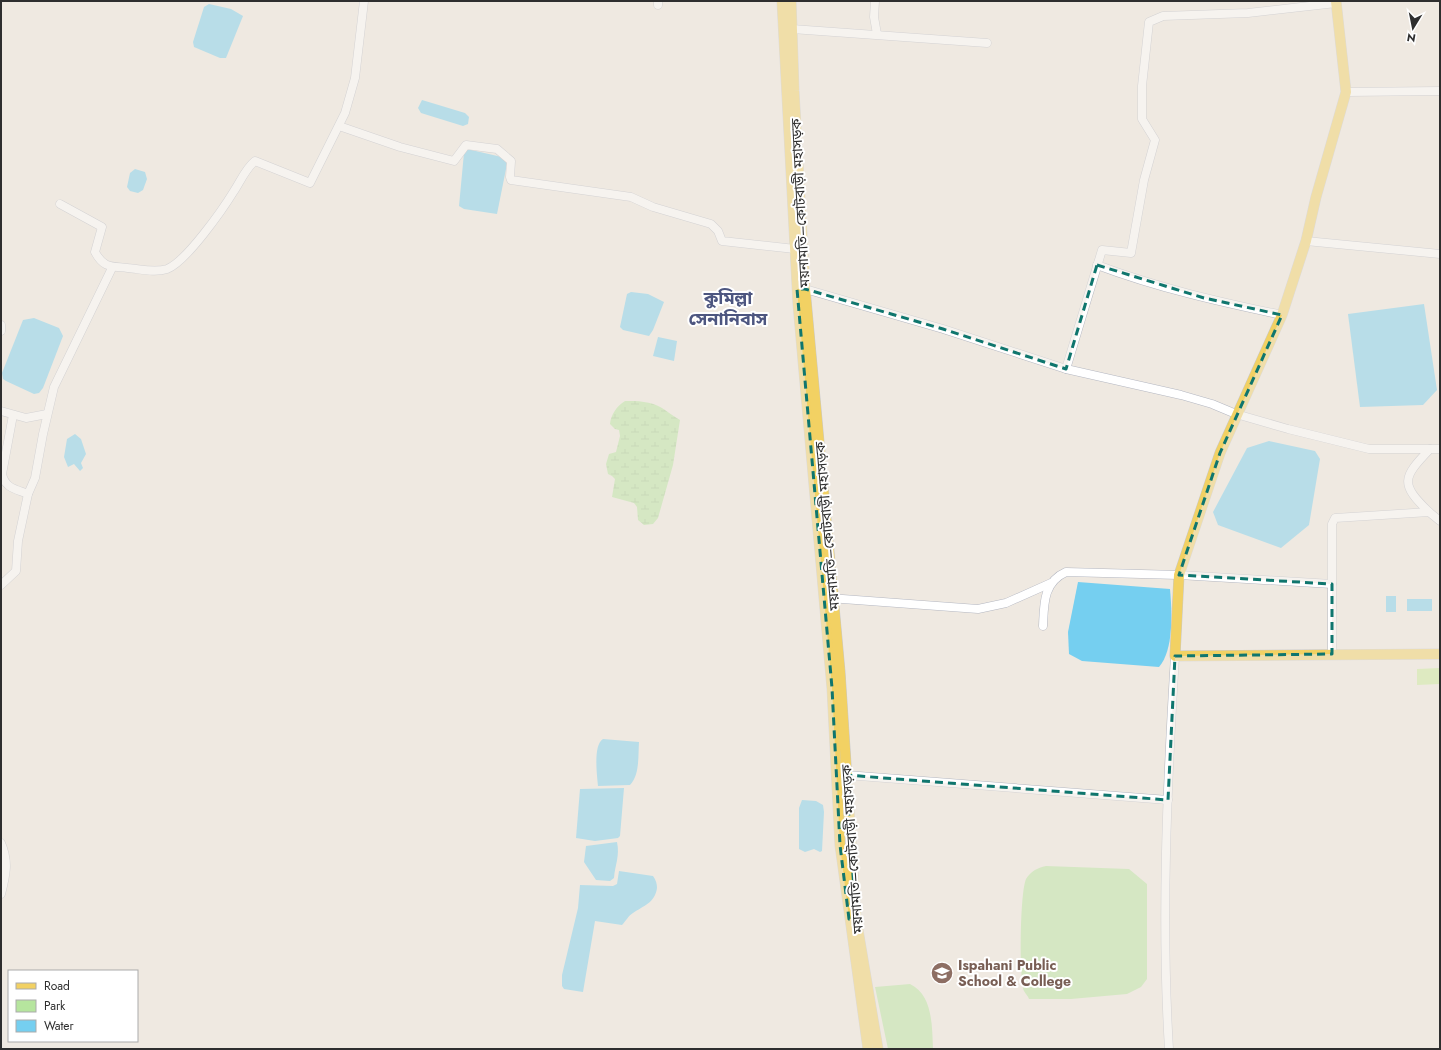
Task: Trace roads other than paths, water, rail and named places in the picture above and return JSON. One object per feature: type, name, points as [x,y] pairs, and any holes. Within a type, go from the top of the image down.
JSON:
[{"type":"main road","name":"ময়নামতি–কোটবাড়ী মহাসড়ক","points":[[782,1],[795,249],[801,289],[828,598],[840,844],[878,1049]]},
{"type":"main road","name":"ময়নামতি–কোটবাড়ী মহাসড়ক","points":[[791,1],[798,168],[801,289]]},
{"type":"main road","points":[[1336,2],[1346,92],[1316,197],[1306,241],[1282,315],[1236,414],[1220,453],[1179,575],[1175,656],[1440,654]]},
{"type":"main road","name":"ময়নামতি–কোটবাড়ী মহাসড়ক","points":[[828,598],[840,672],[853,919],[868,1049]]},
{"type":"street","points":[[60,204],[102,227],[95,252],[98,258],[112,268],[151,271],[167,269],[179,262],[220,213],[255,161],[310,184],[345,113],[355,78],[364,1]]},
{"type":"street","points":[[875,1],[874,17],[877,34]]},
{"type":"street","points":[[1066,369],[1102,250],[1131,253],[1144,180],[1155,140],[1142,119],[1142,86],[1150,22],[1163,16],[1248,13],[1336,2]]},
{"type":"street","points":[[792,28],[987,43]]},
{"type":"street","points":[[1346,92],[1440,91]]},
{"type":"street","points":[[339,126],[400,147],[454,161],[466,145],[498,149],[511,161],[510,177],[512,180],[631,197],[653,207],[711,224],[718,231],[722,241],[795,249]]},
{"type":"street","points":[[1306,241],[1440,254]]},
{"type":"street","points":[[1098,265],[1134,278],[1204,298],[1282,315]]},
{"type":"street","points":[[1,585],[16,571],[18,541],[28,494],[35,478],[47,414],[54,388],[112,268]]},
{"type":"street","points":[[801,289],[943,329],[1066,369],[1181,395],[1212,404],[1236,414],[1369,449],[1440,449]]},
{"type":"street","points":[[1,325],[1,331]]},
{"type":"street","points":[[1,411],[26,418],[47,414]]},
{"type":"street","points":[[13,415],[2,474],[4,482],[9,487],[28,494]]},
{"type":"street","points":[[1430,449],[1413,469],[1408,480],[1408,490],[1440,521]]},
{"type":"street","points":[[1332,654],[1332,524],[1335,518],[1429,512]]},
{"type":"street","points":[[1043,626],[1044,602],[1051,583],[1055,577],[1066,572],[1179,575],[1332,584]]},
{"type":"street","points":[[828,598],[978,609],[1006,603],[1051,583]]},
{"type":"street","points":[[1169,1049],[1165,990],[1168,800],[1175,656]]},
{"type":"street","points":[[846,775],[1168,800]]},
{"type":"street","points":[[1,843],[6,854],[7,870],[1,894]]},
{"type":"water","points":[[209,4],[231,9],[243,16],[226,58],[220,58],[194,47],[193,42],[204,7]]},
{"type":"water","points":[[422,100],[465,113],[469,117],[468,124],[463,126],[421,113],[418,108]]},
{"type":"water","points":[[467,149],[506,158],[507,164],[497,214],[464,209],[459,206],[464,153]]},
{"type":"water","points":[[135,169],[145,172],[147,179],[143,190],[138,193],[130,191],[127,187],[130,173]]},
{"type":"water","points":[[631,292],[648,294],[664,302],[653,330],[649,336],[623,330],[620,327],[627,294]]},
{"type":"water","points":[[1424,304],[1437,390],[1423,405],[1360,407],[1348,314]]},
{"type":"water","points":[[34,318],[59,328],[63,336],[43,388],[39,393],[34,394],[6,381],[3,379],[2,373],[23,320]]},
{"type":"water","points":[[658,337],[677,341],[674,361],[653,356]]},
{"type":"water","points":[[75,434],[81,439],[86,454],[81,463],[83,468],[80,471],[74,464],[68,467],[64,457],[67,439]]},
{"type":"water","points":[[1269,441],[1315,451],[1320,459],[1309,525],[1281,548],[1218,525],[1213,512],[1247,448]]},
{"type":"water","points":[[1078,582],[1170,589],[1170,641],[1164,660],[1159,667],[1082,661],[1069,654],[1068,632]]},
{"type":"water","points":[[1386,596],[1396,596],[1396,612],[1386,612]]},
{"type":"water","points":[[1407,599],[1432,599],[1432,611],[1407,611]]},
{"type":"water","points":[[603,739],[639,742],[637,770],[630,785],[598,786],[597,754],[600,742]]},
{"type":"water","points":[[624,788],[620,836],[618,838],[595,841],[576,838],[580,789]]},
{"type":"water","points":[[802,800],[816,801],[823,805],[822,851],[820,852],[814,849],[805,852],[799,849],[799,808]]},
{"type":"water","points":[[617,842],[618,856],[614,878],[610,881],[596,880],[584,862],[586,846]]},
{"type":"water","points":[[619,871],[653,876],[657,885],[656,893],[651,901],[631,914],[622,925],[595,921],[583,992],[564,989],[562,986],[562,975],[578,908],[580,885],[613,886],[617,884]]},
{"type":"place","name":"Ispahani Public School & College","points":[[942,973]]},
{"type":"district","name":"কুমিল্লা সেনানিবাস","points":[[728,308]]}]
